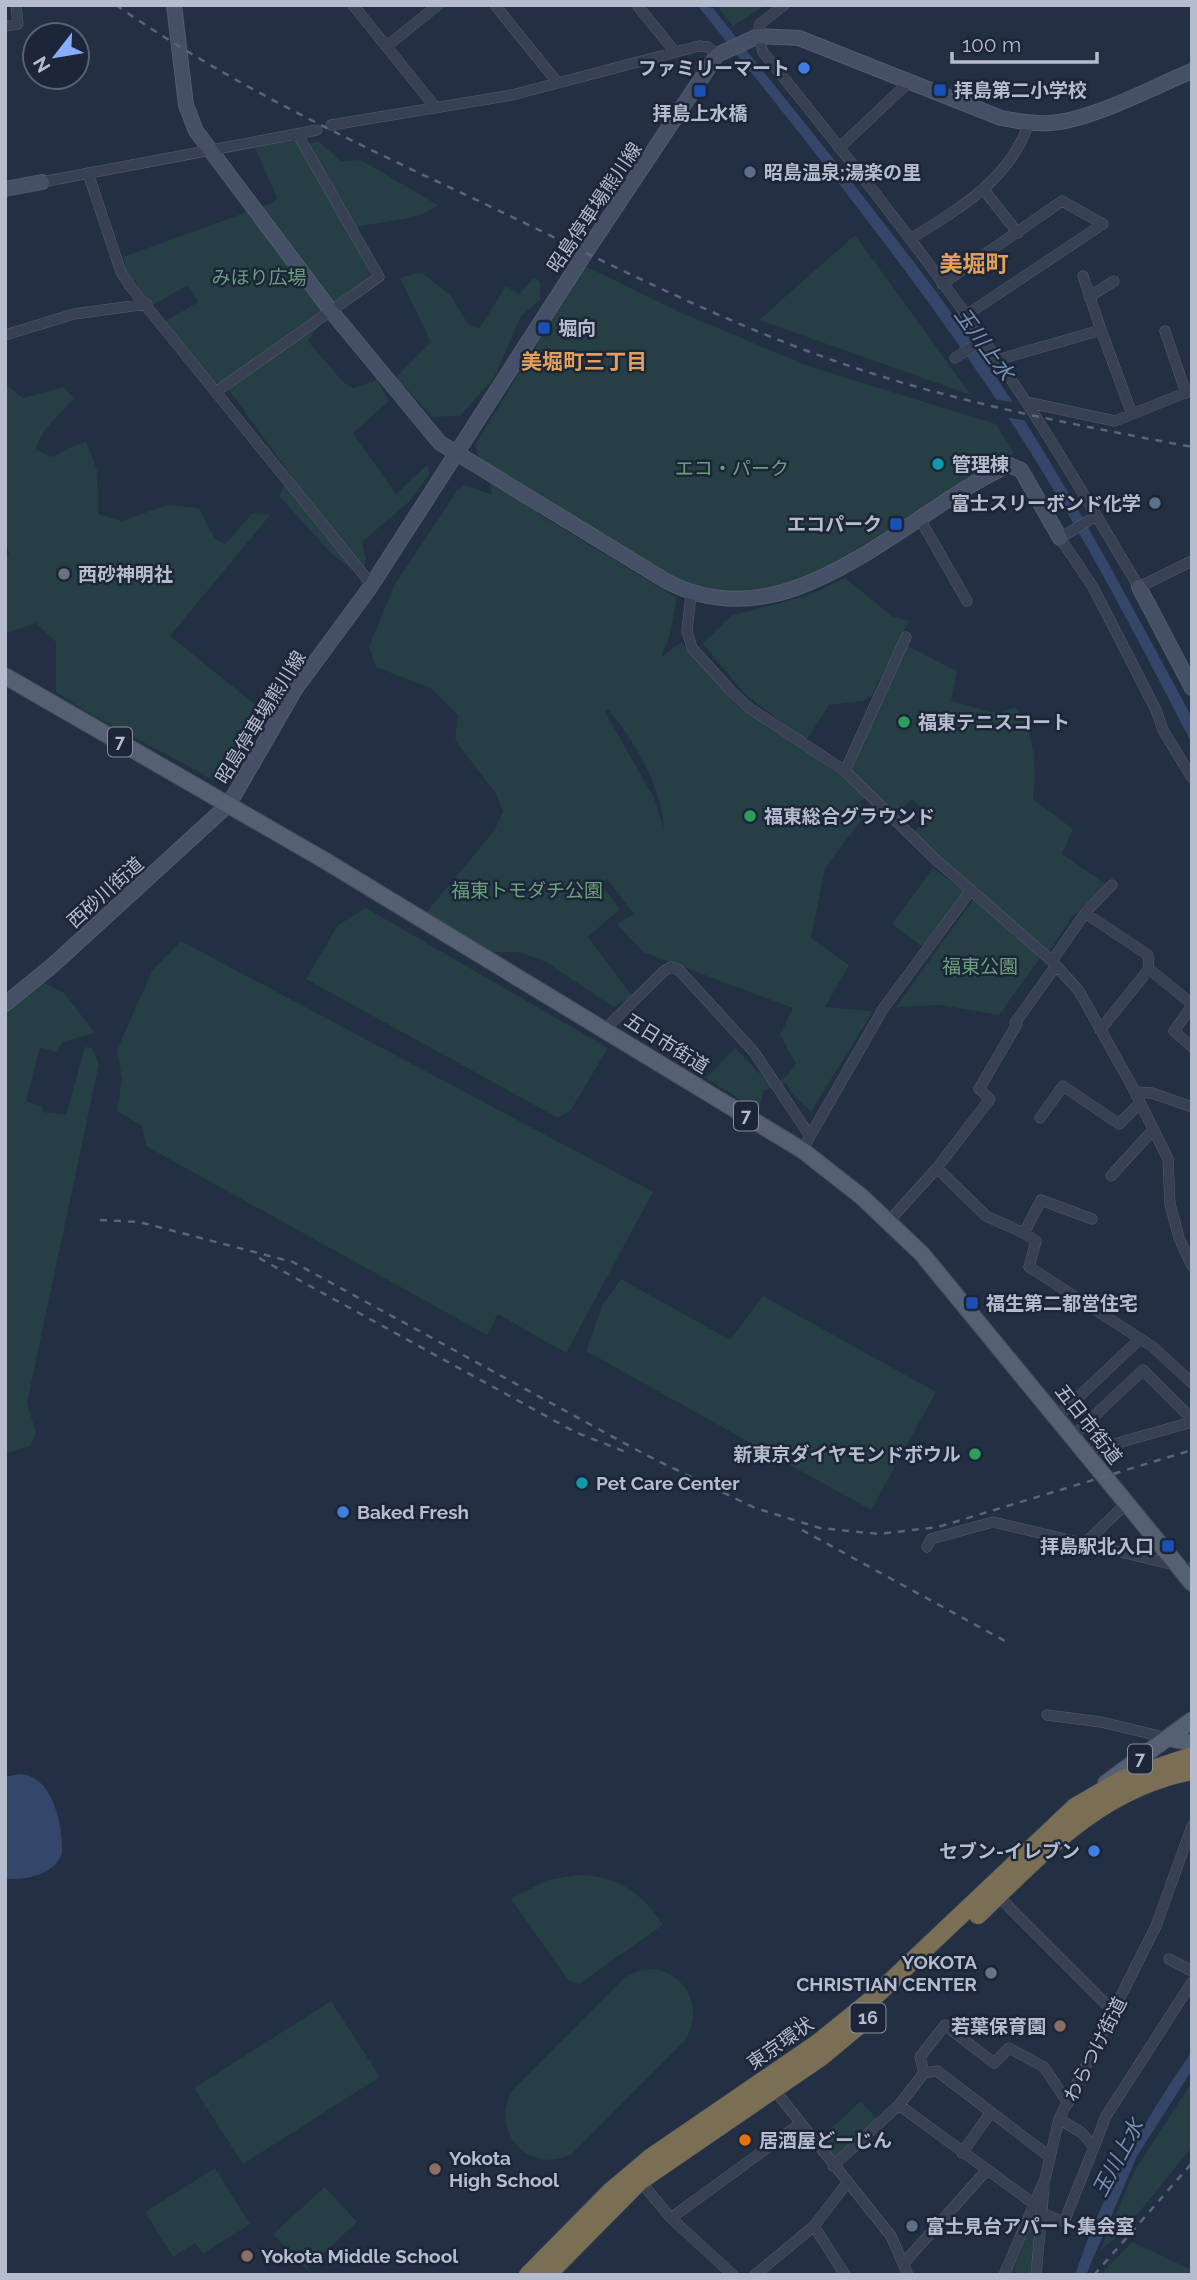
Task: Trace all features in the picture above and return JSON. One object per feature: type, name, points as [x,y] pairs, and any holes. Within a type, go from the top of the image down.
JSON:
[{"type":"highway","name":"東京環状","points":[[538,2273],[611,2192],[650,2158],[818,2043],[870,2001],[1006,1871],[1088,1798],[1153,1766],[1192,1756]]},
{"type":"highway","name":"東京環状","points":[[538,2273],[640,2181],[821,2057],[869,2017],[1091,1812],[1110,1800],[1167,1776],[1192,1770]]},
{"type":"main road","name":"五日市街道","points":[[7,681],[229,804],[605,1029],[806,1143],[922,1254],[1126,1504],[1185,1567],[1192,1583]]},
{"type":"main road","name":"7","points":[[1088,1798],[1192,1720]]},
{"type":"main road","points":[[1168,1738],[1192,1743]]},
{"type":"street","points":[[5,26],[18,24],[16,5]]},
{"type":"street","points":[[174,5],[186,104],[191,120],[209,151],[331,311],[440,443],[691,594],[735,601],[780,595],[826,574],[1009,465],[1021,470],[1094,587],[1156,710],[1163,730],[1192,778]]},
{"type":"street","points":[[354,5],[436,108]]},
{"type":"street","points":[[387,46],[438,5]]},
{"type":"street","points":[[495,5],[557,82]]},
{"type":"street","points":[[637,5],[675,52]]},
{"type":"street","points":[[752,38],[760,24],[784,5]]},
{"type":"street","points":[[752,38],[910,239],[1026,402],[1092,519],[1139,587],[1191,686]]},
{"type":"street","points":[[331,125],[512,95],[699,46],[722,52],[752,38],[799,38],[1001,118],[1029,122],[1078,118],[1192,71]]},
{"type":"street","name":"昭島停車場熊川線","points":[[229,804],[296,688],[372,585],[458,455],[581,259],[722,52]]},
{"type":"street","points":[[840,147],[909,82]]},
{"type":"street","points":[[910,239],[984,190],[1024,140],[1029,122]]},
{"type":"street","points":[[5,190],[317,130]]},
{"type":"street","points":[[217,391],[379,277],[298,135]]},
{"type":"street","points":[[88,173],[121,272],[372,585]]},
{"type":"street","points":[[984,190],[1018,233]]},
{"type":"street","points":[[942,284],[1062,201],[1103,224],[965,316]]},
{"type":"street","points":[[1083,276],[1132,414]]},
{"type":"street","points":[[1089,297],[1114,281]]},
{"type":"street","points":[[5,335],[74,314],[147,304]]},
{"type":"street","points":[[997,360],[1101,330]]},
{"type":"street","points":[[1026,402],[1115,421],[1189,392],[1165,331]]},
{"type":"street","points":[[955,358],[982,340]]},
{"type":"street","points":[[920,519],[967,601]]},
{"type":"street","points":[[1063,536],[1092,519]]},
{"type":"street","points":[[1139,587],[1192,561]]},
{"type":"street","points":[[691,594],[687,631],[692,648],[748,707],[845,771],[1054,964],[1079,991],[1136,1092],[1139,1104],[1168,1159],[1171,1204],[1179,1238],[1192,1266]]},
{"type":"street","points":[[845,771],[906,637]]},
{"type":"street","name":"西砂川街道","points":[[5,1004],[53,965],[229,804]]},
{"type":"street","points":[[889,1221],[937,1168],[990,1099],[979,1089],[1016,1024],[1084,913],[1112,885]]},
{"type":"street","points":[[806,1143],[883,1009],[971,890]]},
{"type":"street","points":[[1084,913],[1148,955],[1149,969],[1100,1030]]},
{"type":"street","points":[[605,1029],[664,971],[671,967],[679,970],[754,1052],[806,1143]]},
{"type":"street","points":[[1149,969],[1192,1005],[1174,1031],[1192,1047]]},
{"type":"street","points":[[1040,1118],[1063,1086],[1119,1124],[1139,1104]]},
{"type":"street","points":[[1136,1092],[1152,1093],[1192,1107]]},
{"type":"street","points":[[1111,1176],[1153,1130]]},
{"type":"street","points":[[937,1168],[986,1216],[1036,1241],[1029,1267],[1140,1339],[1192,1383]]},
{"type":"street","points":[[1024,1233],[1041,1199],[1092,1219]]},
{"type":"street","points":[[1057,1417],[1140,1339]]},
{"type":"street","points":[[1073,1436],[1143,1370],[1192,1421],[1107,1446],[1088,1455]]},
{"type":"street","points":[[1085,1543],[1126,1504]]},
{"type":"street","points":[[927,1547],[932,1539],[993,1522],[1185,1567]]},
{"type":"street","points":[[1047,1715],[1101,1722],[1168,1738]]},
{"type":"street","name":"わらつけ街道","points":[[1004,2275],[1045,2179],[1059,2119],[1156,1926],[1192,1826]]},
{"type":"street","points":[[998,1896],[1114,2012]]},
{"type":"street","points":[[1169,1959],[1192,1971]]},
{"type":"street","points":[[1042,2213],[1064,2222],[1106,2116],[1192,1982]]},
{"type":"street","points":[[924,2073],[920,2057],[945,2025],[994,2063],[1009,2048],[1044,2067],[1068,2103]]},
{"type":"street","points":[[833,2166],[899,2105],[924,2073],[937,2071],[1050,2157]]},
{"type":"street","points":[[773,2088],[891,2236],[908,2275]]},
{"type":"street","points":[[899,2105],[1034,2204]]},
{"type":"street","points":[[962,2153],[990,2112]]},
{"type":"street","points":[[1059,2119],[1082,2133],[1094,2147]]},
{"type":"street","points":[[671,2218],[800,2124]]},
{"type":"street","points":[[903,2264],[986,2171]]},
{"type":"street","points":[[1036,2275],[1045,2179]]},
{"type":"street","points":[[640,2181],[671,2218],[733,2275]]},
{"type":"street","points":[[755,2275],[814,2226],[847,2183]]},
{"type":"street","points":[[814,2226],[845,2275]]},
{"type":"green space","points":[[716,5],[766,5],[733,26]]},
{"type":"green space","name":"みほり広場","points":[[296,138],[301,146],[318,141],[341,161],[361,160],[438,205],[419,215],[347,230],[371,276],[319,314],[321,323],[308,341],[344,383],[353,388],[377,380],[389,401],[353,433],[396,494],[427,465],[430,473],[411,500],[362,542],[366,560],[361,576],[332,554],[279,496],[291,475],[223,382],[214,382],[164,322],[198,302],[188,285],[153,305],[127,272],[123,257],[272,203],[277,198],[254,146]]},
{"type":"green space","points":[[855,235],[971,395],[759,320]]},
{"type":"green space","points":[[585,266],[682,313],[808,366],[996,424],[1014,453],[821,570],[778,589],[735,594],[692,588],[540,499],[537,513],[677,598],[669,637],[661,657],[681,642],[736,705],[842,776],[865,798],[859,802],[868,811],[825,868],[811,938],[849,965],[825,1007],[873,1011],[811,1112],[792,1094],[786,1083],[764,1090],[758,1111],[706,1078],[735,1048],[770,1084],[785,1078],[796,1064],[780,1035],[793,1008],[643,952],[617,924],[634,914],[607,879],[600,883],[620,909],[588,937],[633,997],[613,1007],[546,962],[519,952],[486,952],[424,915],[494,831],[503,811],[496,794],[455,740],[458,715],[432,689],[376,667],[369,646],[395,584],[457,491],[465,485],[492,495],[487,464],[479,459],[475,445]],"holes":[[[608,709],[637,750],[652,781],[658,796],[664,828],[654,798],[605,712]]]},
{"type":"green space","points":[[421,272],[451,296],[468,324],[479,329],[506,286],[519,294],[534,278],[540,282],[540,300],[521,316],[494,378],[460,416],[432,417],[396,377],[431,342],[400,278]]},
{"type":"green space","points":[[5,384],[23,398],[64,387],[74,398],[44,431],[35,449],[51,457],[86,441],[97,470],[98,514],[122,521],[167,505],[199,508],[215,539],[225,544],[253,513],[270,515],[170,636],[267,714],[225,786],[90,714],[56,692],[56,642],[36,623],[5,634],[5,557],[9,555],[5,536]]},
{"type":"green space","points":[[845,578],[892,616],[909,621],[872,695],[863,701],[829,705],[806,741],[745,694],[703,644],[731,616],[809,595]]},
{"type":"green space","points":[[906,645],[957,671],[951,701],[998,714],[1015,707],[1031,738],[1035,775],[1033,799],[1073,829],[1062,854],[1106,884],[1073,916],[1048,953],[914,832],[928,816],[912,799],[896,815],[851,772]]},
{"type":"green space","points":[[933,868],[964,891],[923,947],[892,924]]},
{"type":"green space","name":"福東公園","points":[[975,897],[1040,958],[999,1015],[940,1005],[896,1007]]},
{"type":"green space","points":[[366,908],[608,1048],[571,1110],[558,1118],[306,979],[338,925]]},
{"type":"green space","points":[[181,941],[653,1192],[566,1353],[498,1314],[487,1335],[146,1146],[142,1126],[117,1111],[122,1079],[117,1050],[152,971]]},
{"type":"green space","points":[[42,982],[64,993],[95,1033],[62,1042],[57,1052],[40,1048],[26,1101],[42,1106],[43,1112],[66,1115],[85,1047],[92,1048],[99,1064],[27,1403],[36,1433],[30,1446],[5,1454],[5,1012]]},
{"type":"green space","points":[[621,1279],[730,1340],[763,1296],[936,1392],[871,1510],[586,1351],[602,1306]]},
{"type":"green space","points":[[577,1875],[604,1878],[627,1888],[647,1904],[663,1925],[579,1984],[569,1981],[511,1899],[547,1880]]},
{"type":"green space","points":[[656,1969],[677,1979],[690,1997],[693,2018],[685,2040],[572,2154],[556,2159],[542,2159],[529,2155],[518,2147],[510,2136],[506,2122],[506,2108],[511,2092],[625,1977],[640,1970]]},
{"type":"green space","points":[[331,2001],[380,2077],[243,2164],[194,2088]]},
{"type":"green space","points":[[1192,2082],[1192,2147],[1124,2231],[1100,2251],[1135,2170]]},
{"type":"green space","points":[[861,2101],[878,2120],[834,2159],[819,2139]]},
{"type":"green space","points":[[215,2168],[250,2224],[203,2254],[195,2243],[173,2257],[145,2212]]},
{"type":"green space","points":[[325,2187],[357,2222],[306,2269],[273,2234]]},
{"type":"green space","points":[[1041,2200],[1031,2275],[1013,2272]]},
{"type":"green space","points":[[1132,2242],[1192,2270],[1192,2275],[1100,2275]]},
{"type":"water","points":[[697,5],[713,8],[829,154],[943,302],[1014,404],[1082,516],[1187,708],[1192,718],[1192,744],[1076,527],[998,402],[890,250]]},
{"type":"water","points":[[19,1774],[40,1783],[54,1803],[62,1853],[53,1866],[39,1875],[6,1879],[5,1777]]},
{"type":"water","points":[[1192,2051],[1192,2070],[1137,2156],[1086,2275],[1075,2275],[1098,2215],[1126,2158]]},
{"type":"pier","points":[[992,399],[1018,403],[1029,421],[1004,417]]},
{"type":"railway","points":[[116,5],[204,61],[342,136],[650,284],[778,340],[866,372],[958,398],[1192,447]]},
{"type":"railway","points":[[100,1220],[139,1222],[293,1262],[646,1455],[755,1508],[820,1528],[879,1534],[938,1527],[1192,1450]]},
{"type":"railway","points":[[259,1258],[575,1432],[626,1452]]},
{"type":"railway","points":[[802,1530],[1005,1641]]},
{"type":"railway","points":[[1094,2275],[1192,2163]]},
{"type":"place","name":"ファミリーマート","points":[[804,68]]},
{"type":"place","name":"拝島第二小学校","points":[[940,90]]},
{"type":"place","name":"拝島上水橋","points":[[700,91]]},
{"type":"place","name":"昭島温泉;湯楽の里","points":[[750,172]]},
{"type":"place","name":"堀向","points":[[544,328]]},
{"type":"place","name":"管理棟","points":[[938,464]]},
{"type":"place","name":"富士スリーボンド化学","points":[[1155,503]]},
{"type":"place","name":"エコパーク","points":[[896,524]]},
{"type":"place","name":"西砂神明社","points":[[64,574]]},
{"type":"place","name":"福東テニスコート","points":[[904,722]]},
{"type":"place","name":"福東総合グラウンド","points":[[750,816]]},
{"type":"place","name":"福生第二都営住宅","points":[[972,1303]]},
{"type":"place","name":"新東京ダイヤモンドボウル","points":[[975,1454]]},
{"type":"place","name":"Pet Care Center","points":[[582,1483]]},
{"type":"place","name":"Baked Fresh","points":[[343,1512]]},
{"type":"place","name":"拝島駅北入口","points":[[1168,1546]]},
{"type":"place","name":"セブン-イレブン","points":[[1094,1851]]},
{"type":"place","name":"YOKOTA CHRISTIAN CENTER","points":[[991,1973]]},
{"type":"place","name":"若葉保育園","points":[[1060,2026]]},
{"type":"place","name":"居酒屋どーじん","points":[[745,2140]]},
{"type":"place","name":"Yokota High School","points":[[435,2169]]},
{"type":"place","name":"富士見台アパート集会室","points":[[912,2226]]},
{"type":"place","name":"Yokota Middle School","points":[[247,2256]]},
{"type":"district","name":"美堀町","points":[[974,264]]},
{"type":"district","name":"美堀町三丁目","points":[[584,362]]},
{"type":"water label","name":"玉川上水","points":[[984,344]]},
{"type":"water label","name":"玉川上水","points":[[1118,2158]]},
{"type":"park label","name":"エコ・パーク","points":[[732,468]]},
{"type":"park label","name":"福東トモダチ公園","points":[[527,890]]}]
